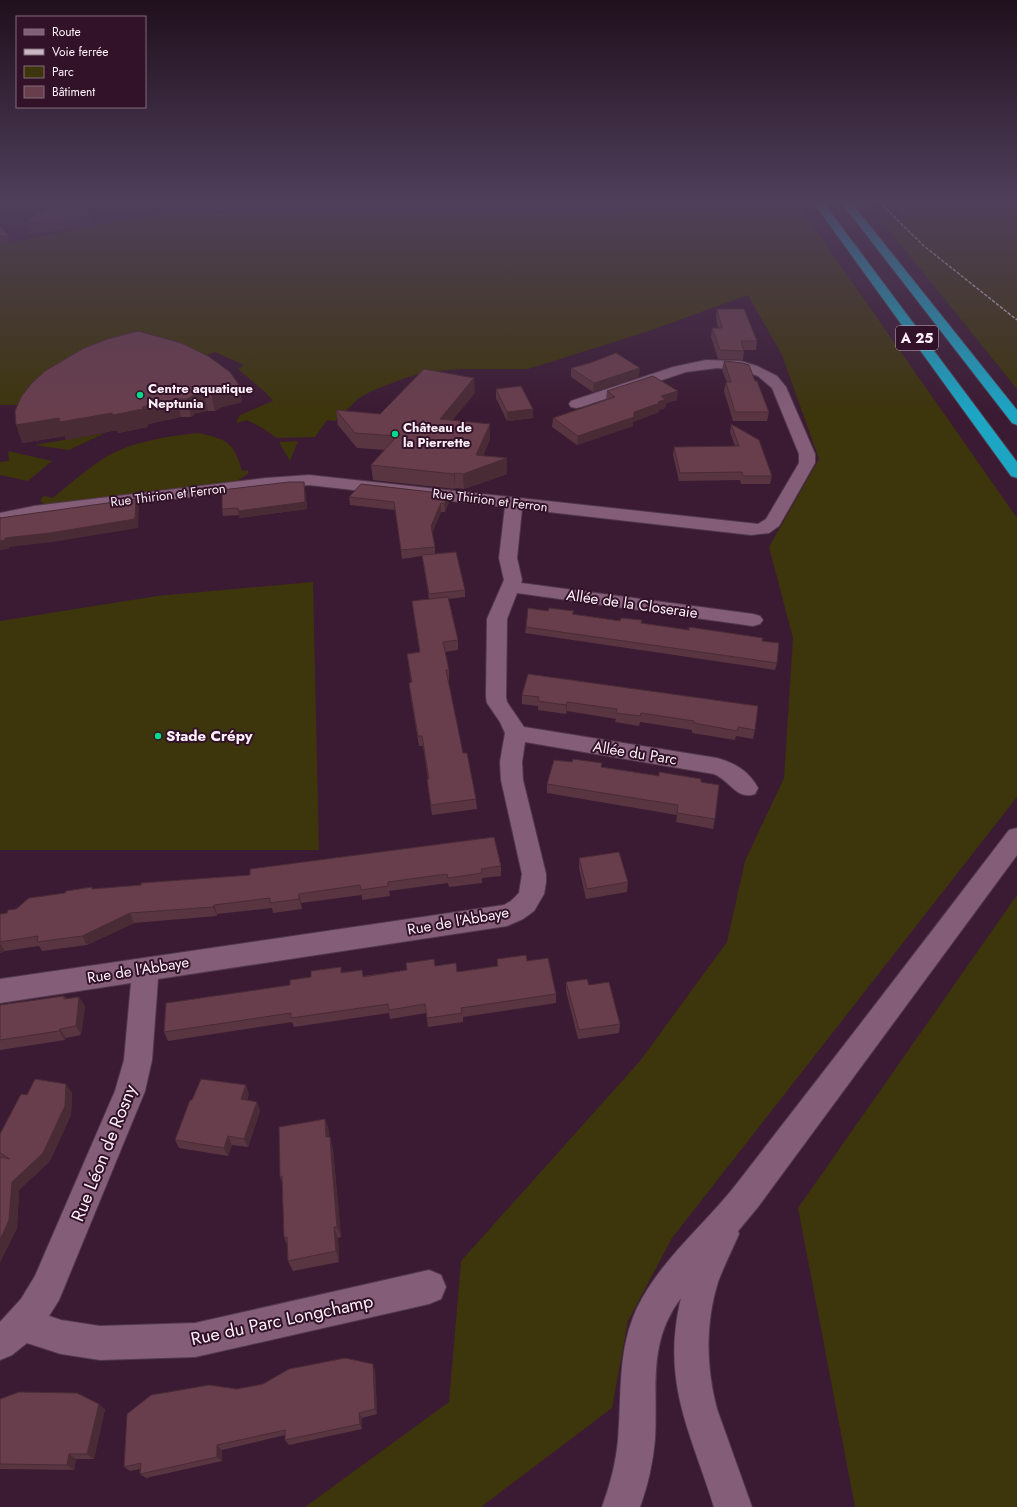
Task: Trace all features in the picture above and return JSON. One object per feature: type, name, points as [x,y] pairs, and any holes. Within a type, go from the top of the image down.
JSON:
[{"type":"highway","name":"A 25","points":[[869,272],[1017,474]]},
{"type":"highway","name":"A 25","points":[[901,272],[1017,420]]},
{"type":"street","name":"Rue Thirion et Ferron","points":[[0,518],[34,511],[296,480],[320,480],[748,529],[767,529],[773,522],[804,470],[808,458],[779,387],[767,376],[743,366],[725,364],[702,365],[685,368],[576,404]]},
{"type":"street","points":[[514,503],[508,552],[509,563],[513,575],[511,587],[502,604],[497,619],[496,697],[497,703],[509,719],[516,734]]},
{"type":"street","name":"Allée de la Closeraie","points":[[511,587],[753,620]]},
{"type":"street","name":"Allée du Parc","points":[[516,734],[717,766],[733,773],[747,788]]},
{"type":"street","name":"Rue de l'Abbaye","points":[[0,991],[507,915],[518,910],[526,903],[531,895],[534,885],[534,874],[512,780],[511,762],[516,734]]},
{"type":"street","points":[[620,1507],[627,1491],[634,1461],[637,1431],[639,1352],[648,1322],[659,1301],[682,1271],[731,1217],[1017,837]]},
{"type":"street","name":"Rue Léon de Rosny","points":[[11,1334],[36,1307],[52,1277],[130,1091],[138,1060],[144,969]]},
{"type":"street","points":[[731,1217],[702,1282],[695,1306],[690,1336],[691,1368],[698,1408],[733,1507]]},
{"type":"street","name":"Rue du Parc Longchamp","points":[[11,1334],[61,1337],[100,1343],[195,1340],[214,1337],[429,1287]]},
{"type":"green space","points":[[0,272],[845,272],[1017,518],[1017,797],[672,1238],[628,1321],[612,1408],[481,1507],[305,1507],[449,1402],[461,1261],[640,1061],[727,942],[745,861],[784,778],[793,638],[769,547],[819,459],[782,355],[748,295],[649,331],[528,369],[463,369],[426,372],[405,378],[374,390],[359,398],[335,421],[327,420],[315,437],[277,438],[247,420],[237,423],[240,415],[273,401],[265,392],[238,369],[244,365],[215,352],[207,355],[191,349],[22,405],[0,405]]},
{"type":"green space","points":[[923,272],[1017,272],[1017,389]]},
{"type":"green space","points":[[105,433],[69,450],[34,445]]},
{"type":"green space","points":[[198,433],[216,437],[228,443],[236,454],[242,471],[248,470],[248,474],[235,482],[45,505],[40,500],[44,496],[53,498],[80,475],[119,450],[152,440]]},
{"type":"green space","points":[[298,441],[290,461],[279,442]]},
{"type":"green space","points":[[8,451],[52,461],[28,481],[0,475],[0,462],[9,461]]},
{"type":"green space","name":"Stade Crépy","points":[[313,582],[319,850],[0,850],[0,621],[157,596]]},
{"type":"green space","points":[[1017,895],[1017,1507],[855,1507],[798,1208]]},
{"type":"building","points":[[717,309],[744,309],[757,341],[741,341],[744,351],[720,350],[712,328],[722,328]]},
{"type":"building","name":"Centre aquatique Neptunia","points":[[138,331],[181,343],[208,356],[230,372],[239,385],[219,390],[211,394],[192,396],[187,399],[177,399],[142,407],[143,409],[113,415],[112,413],[60,422],[59,418],[16,425],[15,411],[21,397],[31,384],[45,371],[84,348],[108,339]]},
{"type":"building","points":[[616,353],[640,368],[594,383],[571,368],[590,363]]},
{"type":"building","points":[[724,361],[749,365],[769,412],[735,412],[726,382],[731,382]]},
{"type":"building","points":[[424,369],[474,378],[440,419],[490,424],[476,455],[507,458],[463,474],[371,465],[397,436],[355,433],[336,410],[380,414]]},
{"type":"building","points":[[653,376],[678,391],[661,396],[666,399],[658,402],[660,403],[634,412],[634,417],[578,436],[553,418],[615,397],[607,391]]},
{"type":"building","points":[[521,386],[533,409],[507,412],[496,389]]},
{"type":"building","points":[[731,424],[759,440],[772,476],[743,476],[742,472],[680,473],[674,447],[739,446]]},
{"type":"building","points":[[289,482],[304,482],[305,502],[238,511],[238,508],[222,509],[222,490]]},
{"type":"building","points":[[361,484],[449,494],[444,504],[441,503],[431,526],[435,547],[401,550],[394,502],[349,497]]},
{"type":"building","points":[[136,499],[135,519],[50,533],[5,538],[5,540],[0,541],[0,518]]},
{"type":"building","points":[[456,552],[465,590],[429,594],[422,555]]},
{"type":"building","points":[[448,597],[458,640],[443,642],[449,670],[446,670],[463,753],[467,753],[476,799],[431,805],[427,779],[429,779],[422,736],[418,736],[409,683],[412,682],[407,654],[420,652],[412,601]]},
{"type":"building","points":[[528,608],[548,611],[549,608],[574,611],[572,614],[620,621],[621,618],[642,620],[641,623],[689,630],[689,627],[763,638],[762,641],[779,643],[777,663],[526,627]]},
{"type":"building","points":[[528,674],[758,706],[755,730],[738,727],[737,731],[694,723],[694,721],[641,713],[640,716],[616,713],[617,709],[567,702],[566,705],[538,701],[539,697],[522,695]]},
{"type":"building","points":[[573,759],[602,763],[601,767],[659,776],[659,772],[701,779],[701,782],[719,785],[715,819],[677,813],[678,805],[547,784],[554,760],[572,762]]},
{"type":"building","points":[[494,837],[501,866],[481,869],[482,873],[448,878],[447,874],[388,882],[388,886],[361,890],[360,885],[299,894],[299,899],[270,903],[270,898],[214,905],[213,907],[130,913],[82,936],[37,942],[38,936],[0,942],[0,914],[7,913],[8,910],[16,909],[29,898],[65,893],[66,891],[92,887],[92,889],[141,885],[141,883],[250,875],[250,869]]},
{"type":"building","points":[[619,852],[628,882],[587,889],[579,858]]},
{"type":"building","points":[[526,955],[527,961],[548,958],[556,994],[461,1008],[462,1013],[427,1018],[425,1004],[389,1010],[388,1004],[291,1018],[291,1013],[164,1032],[166,1003],[290,985],[290,980],[311,977],[311,971],[341,967],[341,973],[362,970],[363,977],[407,970],[406,963],[434,959],[435,966],[456,963],[457,972],[498,966],[497,959]]},
{"type":"building","points":[[587,979],[589,985],[609,982],[620,1024],[579,1030],[566,982]]},
{"type":"building","points":[[64,996],[64,999],[79,997],[76,1026],[60,1029],[59,1031],[0,1040],[0,1005]]},
{"type":"building","points":[[35,1079],[66,1084],[65,1106],[43,1153],[12,1182],[9,1220],[0,1240],[0,1157],[10,1159],[0,1153],[0,1134],[21,1094],[27,1095]]},
{"type":"building","points":[[201,1079],[246,1085],[241,1099],[257,1102],[244,1139],[228,1136],[224,1148],[175,1140],[190,1100],[192,1100]]},
{"type":"building","points":[[325,1119],[326,1137],[330,1137],[337,1227],[334,1227],[336,1251],[288,1261],[287,1237],[284,1237],[282,1176],[280,1177],[279,1127]]},
{"type":"building","points":[[345,1358],[373,1364],[375,1409],[359,1413],[360,1424],[285,1440],[285,1430],[217,1445],[217,1457],[140,1474],[141,1463],[124,1467],[127,1414],[151,1395],[209,1385],[237,1389],[263,1384],[289,1369]]},
{"type":"building","points":[[19,1392],[77,1393],[99,1404],[87,1454],[69,1454],[67,1465],[0,1464],[0,1399]]},
{"type":"railway","points":[[957,272],[1017,320]]},
{"type":"place","name":"Centre aquatique Neptunia","points":[[140,395]]},
{"type":"place","name":"Château de la Pierrette","points":[[395,434]]},
{"type":"place","name":"Stade Crépy","points":[[158,736]]}]
